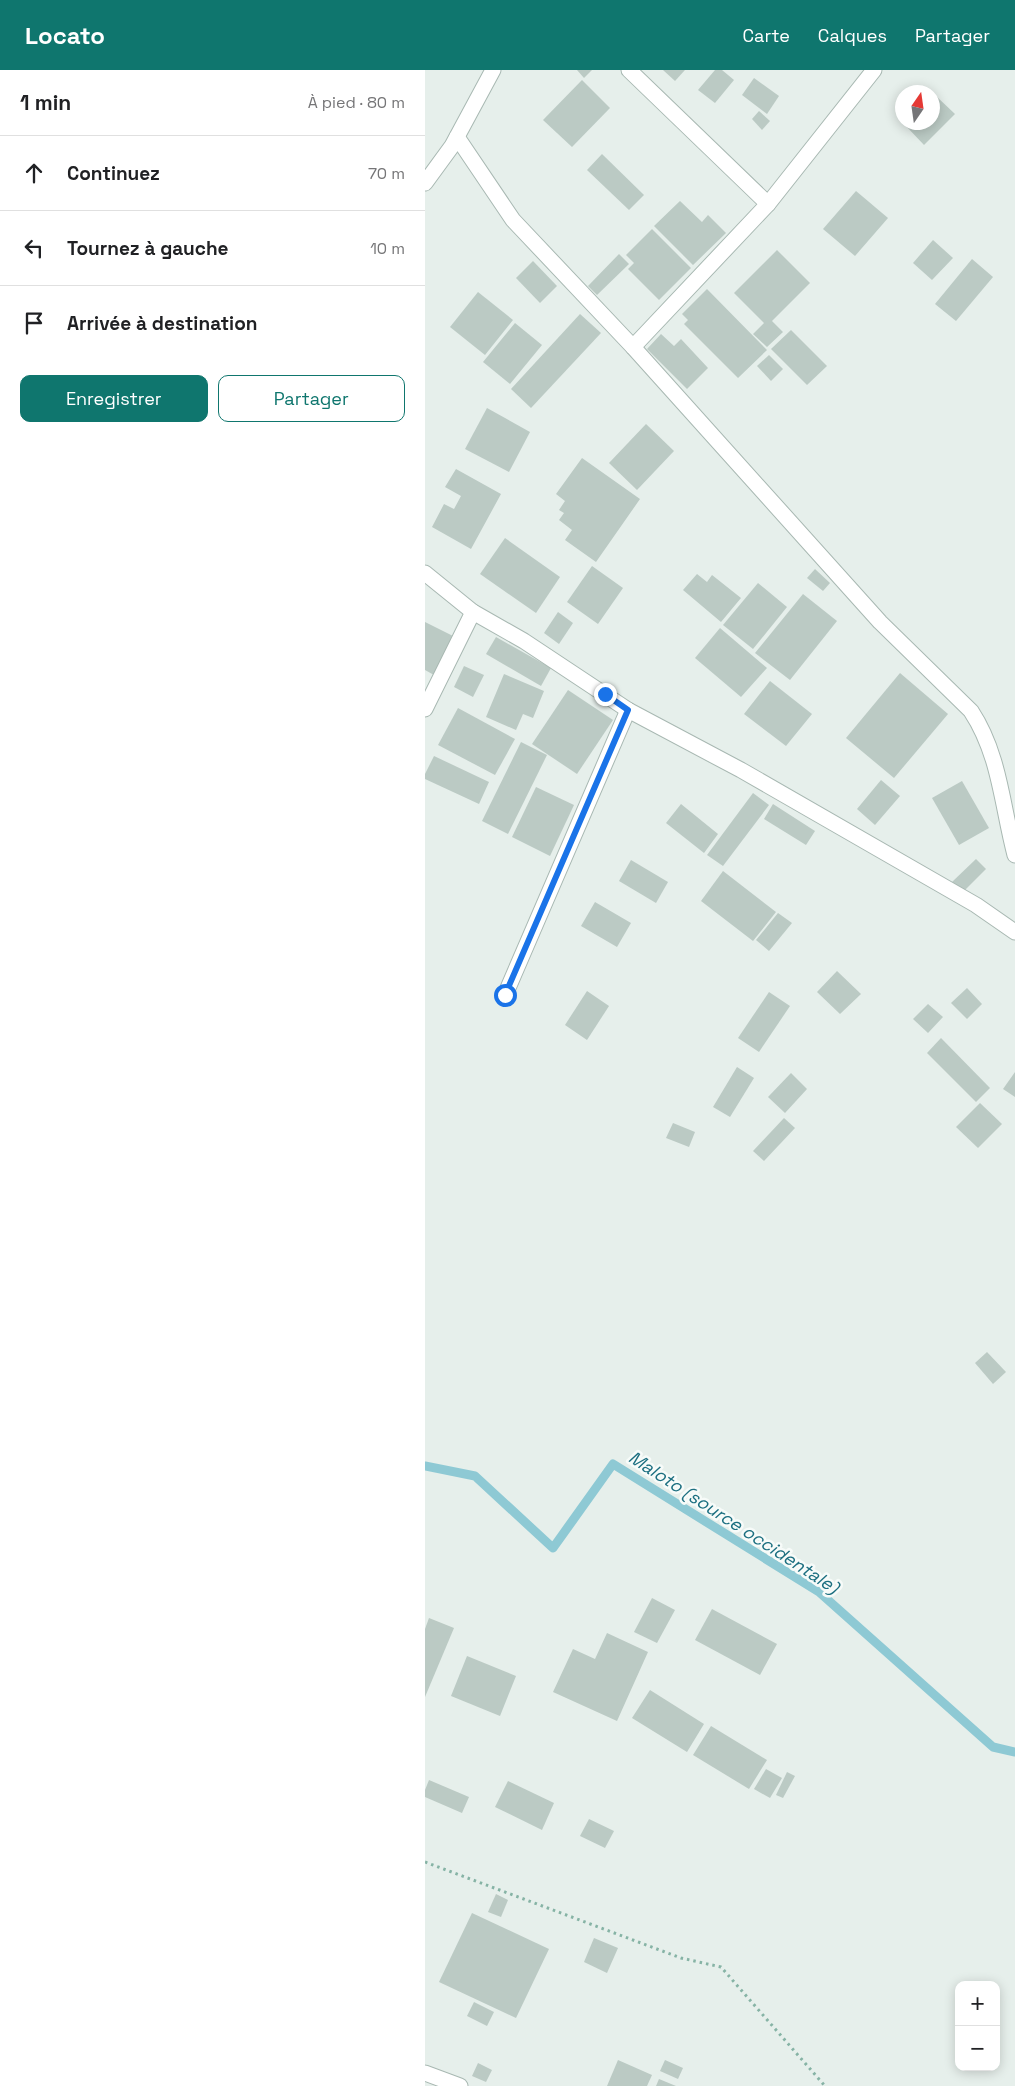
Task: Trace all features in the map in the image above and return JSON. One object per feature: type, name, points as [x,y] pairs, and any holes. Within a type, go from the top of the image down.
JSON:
[{"type":"street","points":[[425,183],[457,137],[493,70]]},
{"type":"street","points":[[629,70],[768,204]]},
{"type":"street","points":[[633,347],[768,204],[874,70]]},
{"type":"street","points":[[457,137],[513,220],[633,347],[880,622],[971,711],[981,727],[996,765],[1015,855]]},
{"type":"street","points":[[425,573],[473,612],[524,641],[628,710],[741,770],[976,905],[1015,932]]},
{"type":"street","points":[[425,708],[473,612]]},
{"type":"street","points":[[505,995],[628,710]]},
{"type":"street","points":[[425,2073],[460,2086]]},
{"type":"path","points":[[425,1862],[681,1958],[721,1967],[825,2086]]},
{"type":"building","points":[[577,70],[592,70],[584,78]]},
{"type":"building","points":[[663,70],[685,70],[675,81]]},
{"type":"building","points":[[715,70],[722,70],[734,80],[715,103],[698,90]]},
{"type":"building","points":[[754,78],[779,96],[767,114],[742,95]]},
{"type":"building","points":[[582,80],[610,108],[572,147],[543,120]]},
{"type":"building","points":[[940,100],[955,114],[940,129]]},
{"type":"building","points":[[759,111],[770,121],[762,130],[752,119]]},
{"type":"building","points":[[910,130],[939,130],[924,145]]},
{"type":"building","points":[[602,154],[644,195],[629,210],[587,170]]},
{"type":"building","points":[[856,191],[888,218],[855,256],[823,229]]},
{"type":"building","points":[[680,201],[702,222],[708,215],[726,233],[693,265],[654,226]]},
{"type":"building","points":[[652,229],[691,268],[659,300],[628,269],[634,263],[626,255]]},
{"type":"building","points":[[933,240],[953,258],[932,280],[913,263]]},
{"type":"building","points":[[777,250],[810,283],[772,321],[783,332],[767,347],[753,334],[764,323],[734,293]]},
{"type":"building","points":[[619,254],[629,264],[597,295],[588,286]]},
{"type":"building","points":[[972,259],[993,277],[956,321],[935,304]]},
{"type":"building","points":[[533,261],[557,286],[540,303],[516,278]]},
{"type":"building","points":[[707,289],[767,350],[738,378],[684,324],[688,320],[682,314]]},
{"type":"building","points":[[478,292],[513,320],[485,355],[450,327]]},
{"type":"building","points":[[580,314],[601,333],[531,408],[511,389]]},
{"type":"building","points":[[515,323],[542,345],[510,384],[483,362]]},
{"type":"building","points":[[791,330],[827,366],[807,385],[771,349]]},
{"type":"building","points":[[661,334],[674,346],[681,339],[708,368],[687,389],[647,349]]},
{"type":"building","points":[[769,355],[783,369],[771,381],[757,366]]},
{"type":"building","points":[[487,408],[530,432],[509,472],[465,449]]},
{"type":"building","points":[[646,424],[674,451],[637,490],[609,463]]},
{"type":"building","points":[[582,458],[640,499],[596,562],[565,540],[572,530],[559,520],[564,513],[559,510],[565,501],[556,494]]},
{"type":"building","points":[[456,469],[501,494],[471,549],[432,527],[444,504],[454,509],[461,496],[445,487]]},
{"type":"building","points":[[505,538],[560,577],[536,613],[480,574]]},
{"type":"building","points":[[592,566],[623,588],[598,624],[567,602]]},
{"type":"building","points":[[815,569],[830,583],[823,591],[807,578]]},
{"type":"building","points":[[697,574],[707,582],[712,575],[741,598],[721,622],[683,590]]},
{"type":"building","points":[[758,583],[787,607],[753,649],[723,625]]},
{"type":"building","points":[[803,594],[837,621],[790,680],[755,653]]},
{"type":"building","points":[[558,612],[573,623],[559,644],[544,633]]},
{"type":"building","points":[[425,622],[453,636],[434,675],[425,670]]},
{"type":"building","points":[[720,628],[767,668],[741,697],[695,658]]},
{"type":"building","points":[[496,637],[551,668],[541,686],[486,654]]},
{"type":"building","points":[[464,666],[484,675],[473,697],[454,687]]},
{"type":"building","points":[[900,673],[948,714],[894,778],[846,738]]},
{"type":"building","points":[[504,674],[544,691],[533,718],[523,714],[516,730],[486,717]]},
{"type":"building","points":[[770,681],[812,714],[786,746],[744,714]]},
{"type":"building","points":[[568,690],[613,720],[577,774],[532,744]]},
{"type":"building","points":[[458,708],[515,739],[495,775],[438,745]]},
{"type":"building","points":[[521,742],[547,755],[508,834],[482,821]]},
{"type":"building","points":[[434,756],[489,782],[479,804],[425,779],[425,774]]},
{"type":"building","points":[[881,780],[900,796],[875,825],[857,809]]},
{"type":"building","points":[[962,781],[989,828],[959,845],[932,798]]},
{"type":"building","points":[[536,787],[574,805],[550,856],[512,837]]},
{"type":"building","points":[[753,793],[769,805],[723,866],[707,855]]},
{"type":"building","points":[[681,804],[718,834],[704,853],[666,823]]},
{"type":"building","points":[[773,804],[815,831],[806,845],[764,819]]},
{"type":"building","points":[[976,859],[986,869],[962,893],[952,882]]},
{"type":"building","points":[[631,860],[668,882],[656,903],[619,881]]},
{"type":"building","points":[[723,871],[776,912],[753,941],[701,901]]},
{"type":"building","points":[[595,902],[631,923],[617,947],[581,926]]},
{"type":"building","points":[[778,913],[792,923],[769,951],[756,940]]},
{"type":"building","points":[[837,971],[861,994],[840,1014],[817,992]]},
{"type":"building","points":[[967,988],[982,1004],[967,1019],[951,1003]]},
{"type":"building","points":[[587,991],[609,1006],[587,1040],[565,1025]]},
{"type":"building","points":[[769,992],[790,1006],[759,1052],[738,1038]]},
{"type":"building","points":[[928,1004],[943,1017],[928,1033],[913,1019]]},
{"type":"building","points":[[941,1038],[990,1088],[976,1102],[927,1053]]},
{"type":"building","points":[[737,1067],[754,1078],[730,1117],[713,1107]]},
{"type":"building","points":[[1015,1072],[1015,1097],[1003,1089]]},
{"type":"building","points":[[791,1073],[807,1089],[785,1113],[768,1097]]},
{"type":"building","points":[[980,1103],[1002,1124],[978,1148],[956,1127]]},
{"type":"building","points":[[784,1118],[795,1128],[764,1161],[753,1151]]},
{"type":"building","points":[[673,1123],[695,1132],[689,1147],[666,1138]]},
{"type":"building","points":[[987,1352],[1006,1372],[993,1384],[975,1363]]},
{"type":"building","points":[[652,1598],[675,1610],[657,1643],[634,1632]]},
{"type":"building","points":[[712,1609],[777,1644],[760,1675],[695,1640]]},
{"type":"building","points":[[429,1618],[454,1628],[425,1697],[425,1629]]},
{"type":"building","points":[[607,1633],[648,1652],[617,1721],[553,1692],[573,1649],[595,1659]]},
{"type":"building","points":[[467,1656],[516,1676],[500,1716],[451,1696]]},
{"type":"building","points":[[650,1690],[704,1724],[687,1752],[632,1718]]},
{"type":"building","points":[[711,1726],[767,1760],[749,1789],[693,1755]]},
{"type":"building","points":[[766,1769],[782,1778],[770,1798],[754,1789]]},
{"type":"building","points":[[787,1772],[795,1776],[783,1798],[776,1795]]},
{"type":"building","points":[[429,1780],[469,1797],[462,1813],[425,1797],[425,1790]]},
{"type":"building","points":[[508,1781],[554,1803],[542,1830],[495,1807]]},
{"type":"building","points":[[589,1819],[614,1831],[605,1848],[580,1836]]},
{"type":"building","points":[[496,1894],[508,1900],[501,1917],[488,1912]]},
{"type":"building","points":[[472,1913],[549,1949],[516,2018],[439,1982]]},
{"type":"building","points":[[594,1938],[618,1948],[607,1973],[584,1962]]},
{"type":"building","points":[[474,2002],[494,2012],[487,2026],[467,2016]]},
{"type":"building","points":[[618,2060],[652,2075],[647,2086],[607,2086]]},
{"type":"building","points":[[665,2060],[683,2068],[678,2079],[660,2071]]},
{"type":"building","points":[[478,2063],[492,2070],[486,2082],[472,2076]]},
{"type":"building","points":[[659,2079],[676,2086],[656,2086]]},
{"type":"waterway","name":"Maloto (source occidentale)","points":[[425,1466],[475,1476],[553,1548],[613,1464],[819,1592],[993,1747],[1015,1752]]},
{"type":"route","points":[[505,995],[628,710],[605,694]]}]
